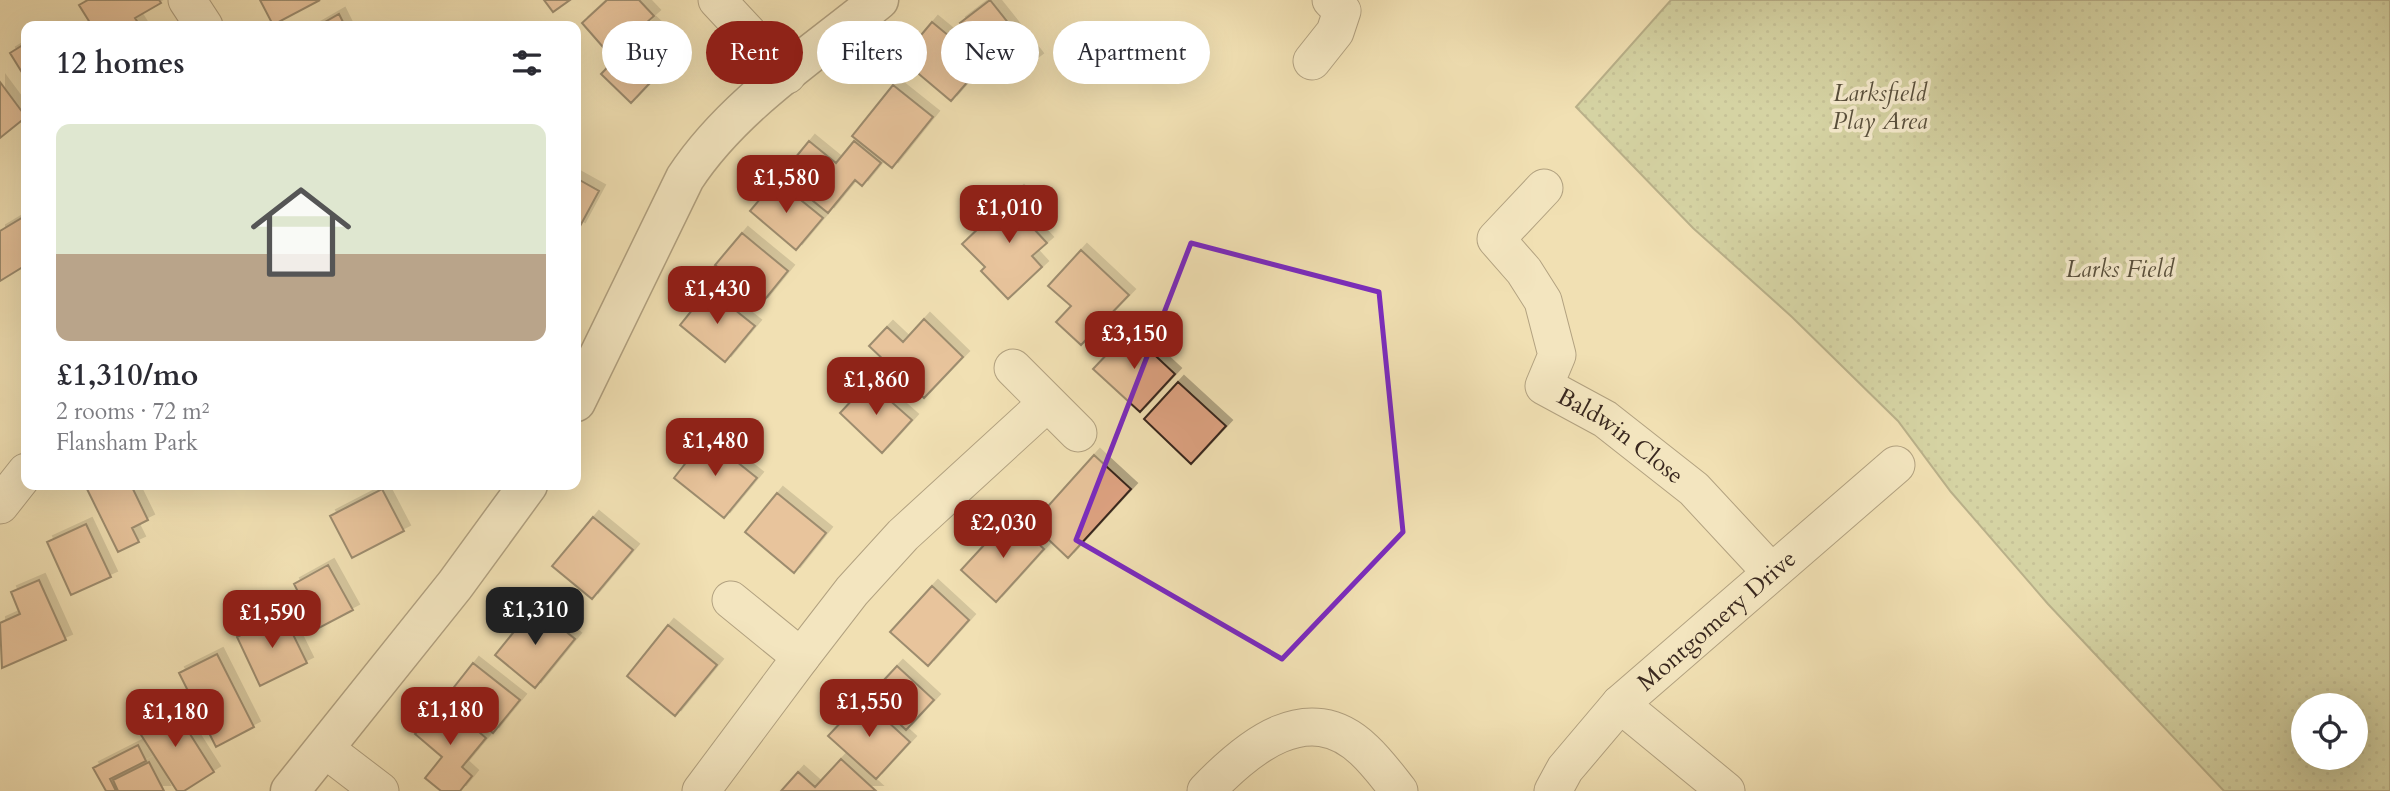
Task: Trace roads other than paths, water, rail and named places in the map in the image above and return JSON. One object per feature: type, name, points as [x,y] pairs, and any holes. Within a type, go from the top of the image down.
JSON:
[{"type":"street","points":[[187,0],[201,21]]},
{"type":"street","points":[[717,0],[737,21]]},
{"type":"street","points":[[803,62],[879,0]]},
{"type":"street","points":[[1312,61],[1335,32],[1345,4]]},
{"type":"street","points":[[581,376],[585,355],[691,168],[728,124],[776,84]]},
{"type":"street","name":"Baldwin Close","points":[[1544,188],[1496,239],[1524,271],[1543,301],[1557,355],[1544,386],[1605,419],[1694,489],[1771,572]]},
{"type":"street","points":[[1013,368],[1078,433]]},
{"type":"street","points":[[701,791],[852,591],[903,536],[1047,403]]},
{"type":"street","name":"Montgomery Drive","points":[[1553,791],[1565,769],[1620,704],[1896,465]]},
{"type":"street","points":[[0,505],[21,478]]},
{"type":"street","points":[[290,791],[455,585],[524,490]]},
{"type":"street","points":[[731,600],[801,657]]},
{"type":"street","points":[[1620,704],[1726,791]]},
{"type":"street","points":[[1206,791],[1235,761],[1260,744],[1282,732],[1306,726],[1333,730],[1362,748],[1399,791]]},
{"type":"street","points":[[325,749],[380,791]]},
{"type":"park label","name":"Larksfield Play Area","points":[[1880,107]]},
{"type":"park label","name":"Larks Field","points":[[2120,269]]}]
